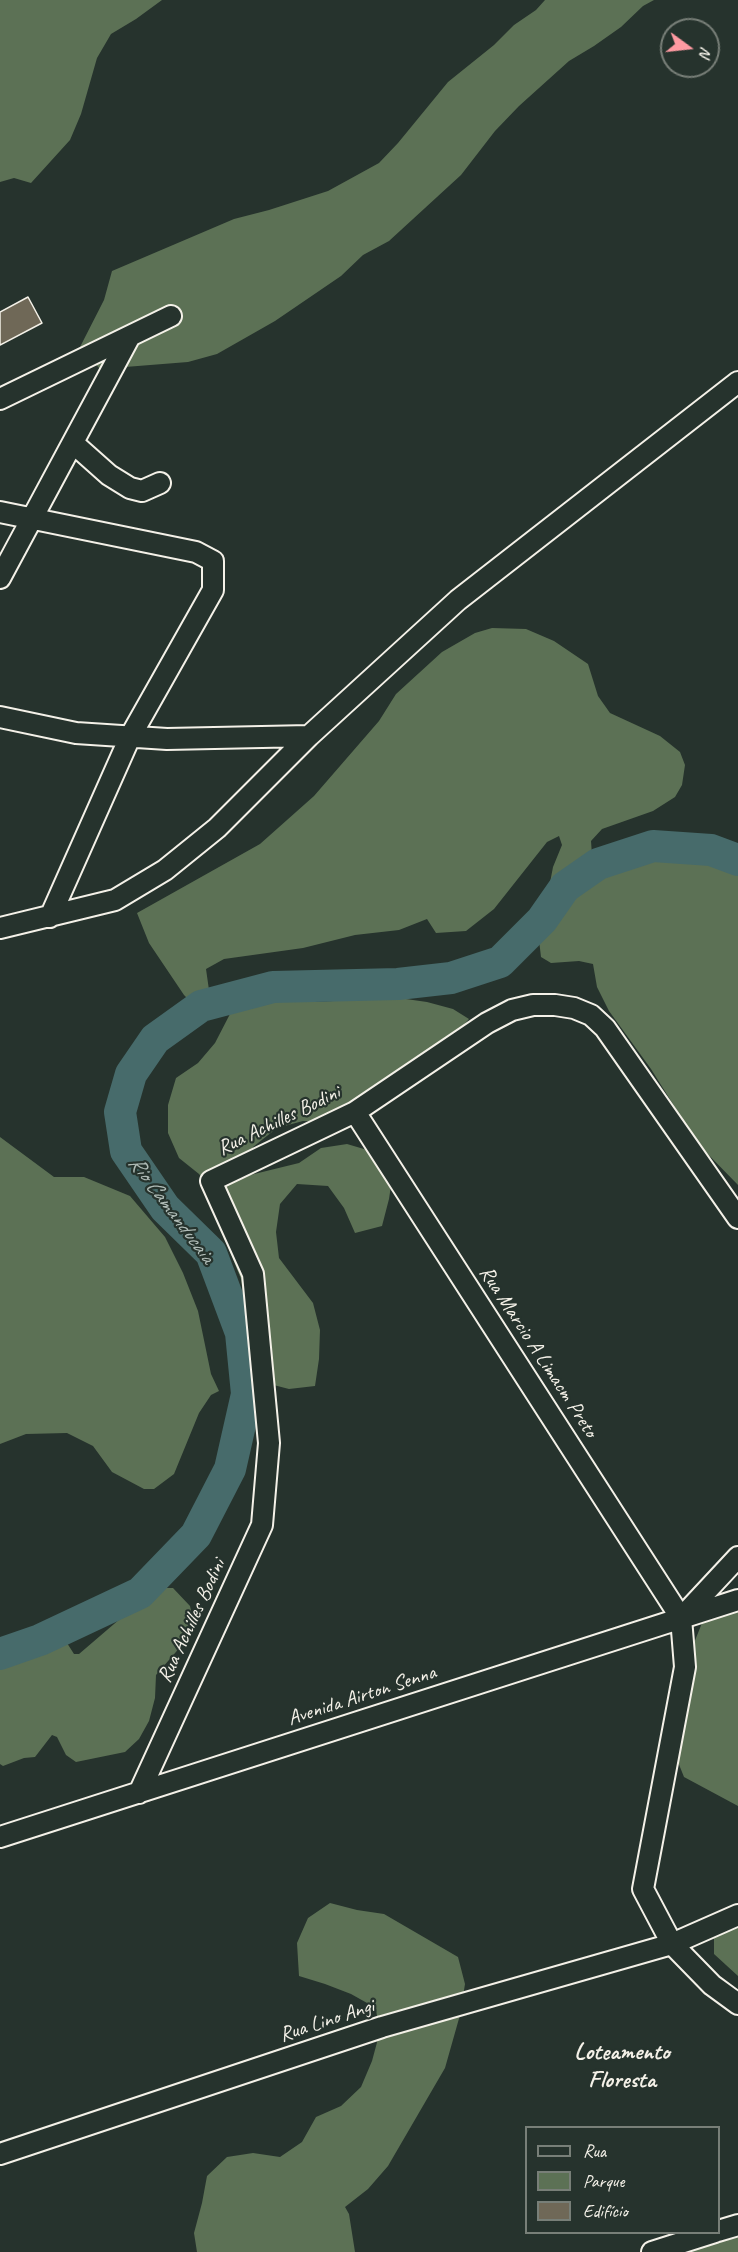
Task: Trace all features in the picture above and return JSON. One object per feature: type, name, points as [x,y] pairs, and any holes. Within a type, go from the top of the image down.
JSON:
[{"type":"street","points":[[0,399],[171,316]]},
{"type":"street","points":[[0,578],[130,336]]},
{"type":"street","points":[[0,928],[115,900],[165,870],[217,828],[309,736],[458,600],[738,382]]},
{"type":"street","points":[[73,443],[109,475],[130,488],[142,491],[159,483]]},
{"type":"street","points":[[0,512],[196,552],[213,561],[213,590],[130,736],[50,917]]},
{"type":"street","points":[[0,717],[76,733],[167,739],[309,736]]},
{"type":"street","name":"Rua Achilles Bodini","points":[[139,1793],[262,1524],[269,1443],[253,1274],[211,1181],[355,1112],[487,1023],[512,1010],[533,1005],[555,1005],[574,1008],[591,1016],[616,1041],[738,1218]]},
{"type":"street","name":"Rua Marcio A Limacm Preto","points":[[355,1112],[681,1618]]},
{"type":"street","points":[[738,1557],[681,1618],[685,1667],[643,1889],[672,1944],[712,1985],[738,2004]]},
{"type":"street","name":"Avenida Airton Senna","points":[[0,1837],[738,1600]]},
{"type":"street","name":"Rua Lino Angi","points":[[0,2154],[382,2027],[672,1944],[738,1915]]},
{"type":"street","points":[[720,2231],[738,2224]]},
{"type":"street","points":[[652,2252],[710,2234]]},
{"type":"green space","points":[[0,0],[162,0],[111,34],[97,58],[81,114],[70,140],[31,183],[14,178],[0,182]]},
{"type":"green space","points":[[545,0],[654,0],[643,6],[621,27],[569,61],[519,106],[495,131],[461,175],[389,241],[363,255],[341,276],[275,321],[217,354],[188,362],[100,369],[80,347],[104,300],[112,271],[234,219],[328,191],[379,163],[448,82],[494,45],[514,25],[536,10]]},
{"type":"green space","points":[[492,628],[526,629],[554,641],[588,664],[598,696],[610,713],[660,736],[680,752],[685,765],[682,785],[675,797],[653,811],[602,829],[591,841],[592,855],[619,861],[738,845],[738,1185],[698,1144],[651,1069],[609,1011],[597,987],[593,964],[579,961],[551,963],[541,957],[539,940],[553,867],[562,845],[559,836],[547,842],[494,909],[466,931],[436,933],[427,919],[399,930],[355,935],[303,948],[224,959],[206,969],[209,990],[198,1003],[191,1002],[184,995],[149,943],[137,913],[260,844],[314,796],[379,721],[396,694],[442,652],[475,633]]},
{"type":"green space","points":[[399,998],[453,1009],[469,1019],[442,1049],[332,1122],[303,1121],[277,1128],[253,1147],[246,1176],[299,1163],[321,1148],[347,1144],[374,1152],[393,1172],[382,1226],[355,1233],[344,1208],[328,1186],[297,1184],[280,1204],[276,1232],[279,1258],[313,1303],[320,1330],[319,1359],[315,1386],[289,1389],[262,1382],[247,1360],[248,1331],[241,1279],[220,1227],[218,1198],[199,1174],[179,1158],[168,1133],[168,1105],[176,1078],[198,1063],[215,1043],[230,1014],[255,1000],[312,1002]]},
{"type":"green space","points":[[0,1137],[54,1177],[84,1177],[130,1196],[165,1237],[183,1273],[198,1311],[211,1374],[219,1391],[211,1395],[199,1413],[174,1474],[154,1489],[144,1489],[112,1472],[93,1446],[67,1433],[26,1434],[0,1444]]},
{"type":"green space","points":[[164,1588],[173,1588],[190,1606],[194,1624],[188,1638],[156,1675],[155,1698],[149,1721],[139,1739],[125,1752],[76,1762],[66,1755],[57,1737],[52,1735],[35,1757],[24,1758],[3,1766],[0,1764],[0,1654],[18,1647],[67,1643],[74,1654],[79,1654],[142,1600]]},
{"type":"green space","points":[[738,1602],[738,1806],[684,1777],[674,1752],[686,1670],[704,1618]]},
{"type":"green space","points":[[330,1903],[384,1914],[458,1957],[465,1984],[460,2015],[445,2068],[388,2166],[368,2189],[345,2207],[349,2214],[355,2252],[197,2252],[194,2233],[207,2176],[227,2157],[253,2153],[280,2157],[302,2142],[316,2117],[341,2106],[361,2087],[372,2061],[379,2035],[376,2008],[351,1994],[299,1976],[297,1943],[308,1918]]},
{"type":"green space","points":[[738,1910],[738,1976],[714,1954],[714,1925]]},
{"type":"green space","points":[[738,2219],[738,2252],[669,2252],[707,2234],[720,2234],[720,2228]]},
{"type":"building","points":[[28,297],[42,323],[0,345],[0,312]]},
{"type":"waterway","name":"Rio Camanducaia","points":[[0,1654],[40,1640],[140,1593],[196,1535],[230,1469],[247,1394],[241,1333],[211,1253],[165,1208],[126,1151],[120,1112],[131,1074],[155,1039],[201,1006],[273,987],[398,984],[451,978],[500,962],[542,920],[565,887],[598,864],[653,846],[711,850],[738,860]]},
{"type":"district","name":"Loteamento Floresta","points":[[622,2067]]}]
